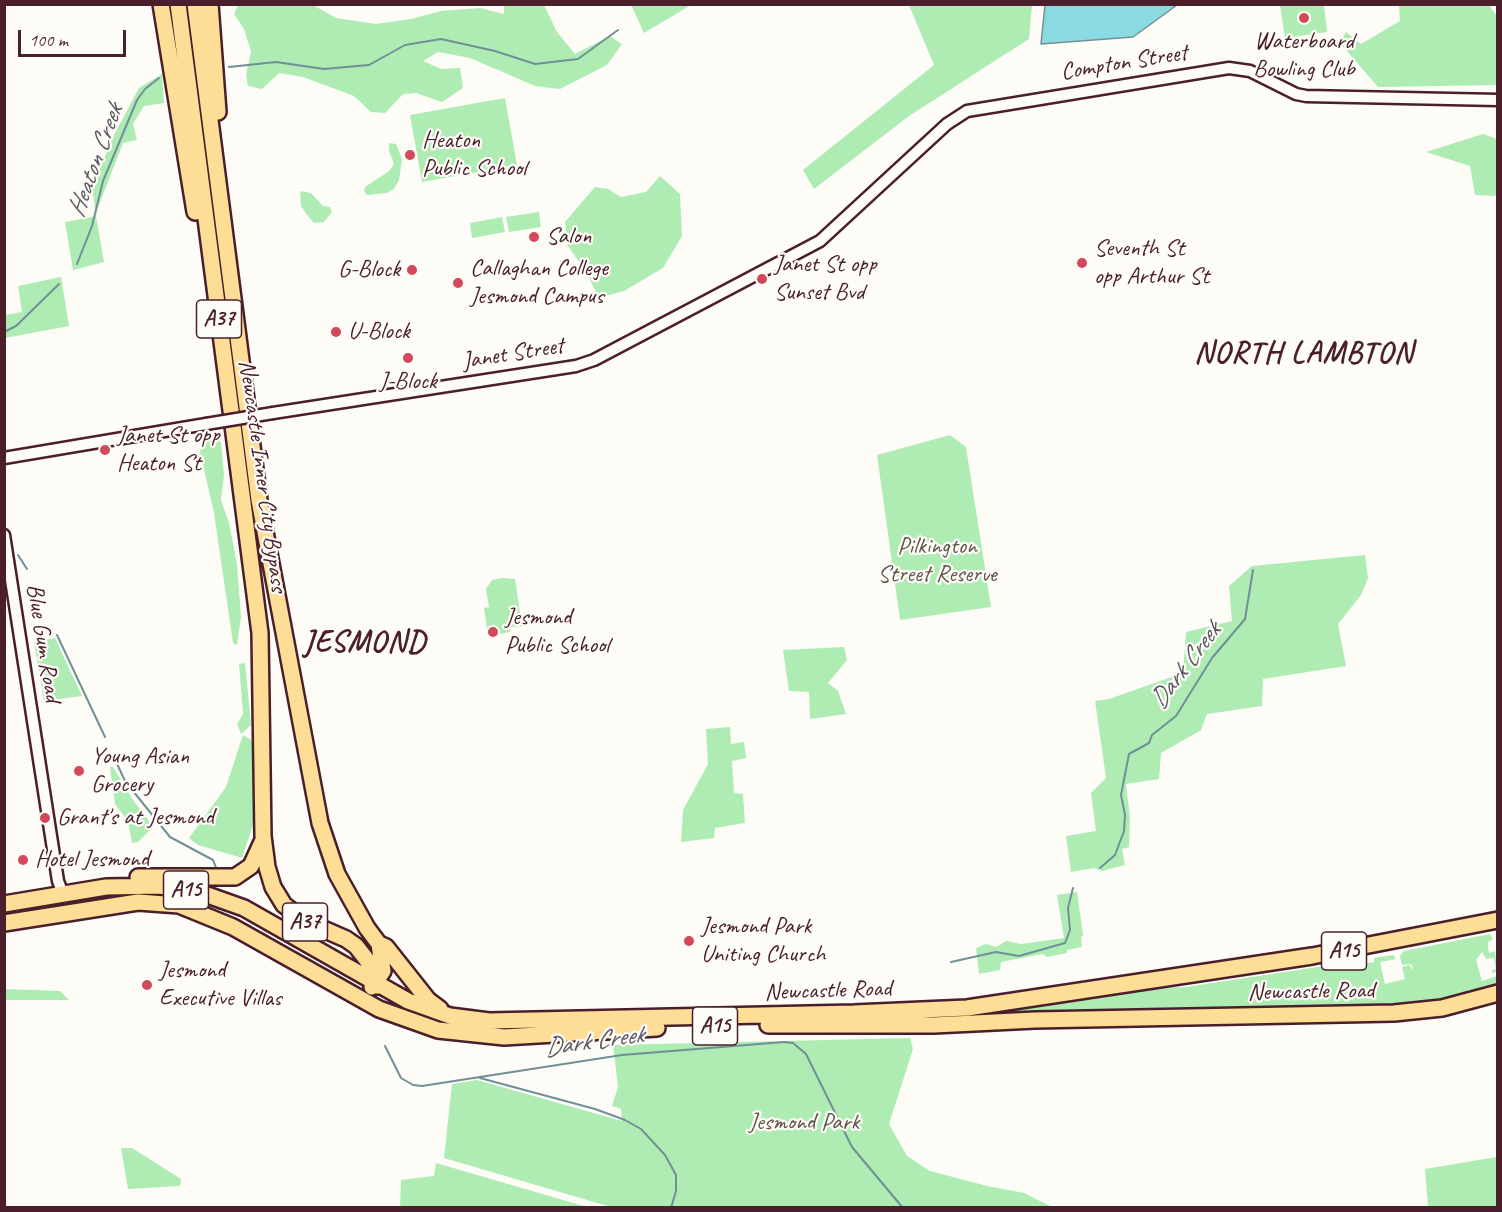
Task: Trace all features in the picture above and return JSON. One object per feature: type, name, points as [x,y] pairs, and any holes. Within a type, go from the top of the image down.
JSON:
[{"type":"highway","points":[[161,4],[204,264],[216,301]]},
{"type":"highway","name":"Newcastle Inner City Bypass","points":[[178,4],[260,633],[263,836]]},
{"type":"highway","name":"Newcastle Inner City Bypass","points":[[195,4],[259,500],[310,779],[325,841],[346,892],[379,944]]},
{"type":"highway","points":[[210,4],[226,200],[225,238]]},
{"type":"highway","points":[[106,887],[112,881],[144,876],[235,877],[254,862],[263,836]]},
{"type":"highway","name":"A37","points":[[263,836],[268,874],[279,897],[301,919],[356,946],[367,960],[376,984],[396,1012],[407,1020]]},
{"type":"highway","name":"Newcastle Road","points":[[4,904],[106,887],[160,886],[212,896],[244,908],[408,1001],[450,1016],[489,1021],[854,1020]]},
{"type":"highway","points":[[63,894],[66,913]]},
{"type":"highway","name":"Newcastle Road","points":[[4,923],[138,902],[179,905],[233,927],[345,992],[391,1015],[438,1030],[483,1037],[934,1017],[1412,1012],[1457,1005],[1497,993]]},
{"type":"highway","name":"Newcastle Road","points":[[934,1017],[1009,1002],[1312,956],[1497,920]]},
{"type":"highway","name":"A37","points":[[376,984],[384,963],[379,953],[379,944],[386,947],[428,1000],[450,1016]]},
{"type":"highway","points":[[345,992],[364,992],[376,984]]},
{"type":"street","name":"Compton Street","points":[[956,117],[981,108],[1229,68],[1250,71],[1296,94],[1497,100]]},
{"type":"street","name":"Janet Street","points":[[4,458],[576,366],[594,360],[820,241],[956,117]]},
{"type":"street","name":"Blue Gum Road","points":[[4,536],[58,881],[63,894]]},
{"type":"green space","points":[[631,4],[691,5],[644,33]]},
{"type":"green space","points":[[238,5],[313,5],[336,18],[376,24],[411,19],[441,11],[480,8],[504,14],[504,5],[544,5],[557,32],[575,54],[610,36],[622,44],[607,65],[560,89],[535,86],[470,58],[438,52],[423,61],[441,69],[460,68],[463,88],[442,102],[416,93],[403,94],[385,113],[371,112],[354,96],[303,77],[279,73],[262,89],[248,86],[246,75],[251,51],[244,29],[234,14]]},
{"type":"green space","points":[[909,5],[1032,5],[1029,39],[909,116],[814,189],[803,170],[934,65]]},
{"type":"green space","name":"Waterboard Bowling Club","points":[[1280,5],[1324,5],[1327,32],[1285,38]]},
{"type":"green space","points":[[1399,5],[1492,5],[1490,7],[1497,16],[1497,85],[1378,87],[1340,43],[1346,32],[1361,44],[1400,21]]},
{"type":"green space","points":[[162,74],[164,103],[144,106],[133,124],[137,140],[123,143],[96,216],[92,186],[114,135],[139,88]]},
{"type":"green space","points":[[505,98],[517,165],[422,182],[410,115]]},
{"type":"green space","points":[[1483,134],[1497,139],[1497,196],[1475,195],[1470,166],[1426,152]]},
{"type":"green space","points":[[389,143],[396,144],[402,159],[399,180],[394,189],[387,193],[367,195],[364,191],[365,187],[389,171],[394,164],[389,151]]},
{"type":"green space","points":[[660,176],[680,194],[682,236],[663,268],[624,291],[599,298],[585,270],[568,246],[565,222],[595,187],[608,189],[621,197],[646,192]]},
{"type":"green space","points":[[300,191],[311,193],[323,206],[330,207],[332,212],[324,222],[314,223],[307,215],[301,206]]},
{"type":"green space","points":[[539,212],[541,227],[509,232],[506,217]]},
{"type":"green space","points":[[96,216],[104,262],[73,270],[65,222]]},
{"type":"green space","points":[[502,217],[505,232],[472,238],[470,223]]},
{"type":"green space","points":[[61,277],[69,326],[5,338],[5,315],[22,312],[18,286]]},
{"type":"green space","name":"Pilkington Street Reserve","points":[[950,435],[966,447],[991,607],[900,620],[877,455]]},
{"type":"green space","points":[[212,437],[221,442],[224,475],[221,500],[229,523],[237,564],[241,617],[237,645],[233,643],[214,513],[200,452],[203,440]]},
{"type":"green space","points":[[1365,555],[1368,578],[1361,595],[1338,624],[1346,666],[1263,679],[1262,706],[1207,714],[1201,730],[1161,753],[1159,779],[1126,784],[1130,818],[1129,847],[1122,849],[1125,865],[1102,871],[1094,868],[1071,872],[1066,836],[1096,831],[1091,793],[1106,778],[1095,701],[1109,699],[1183,673],[1186,632],[1232,621],[1229,586],[1252,566]]},
{"type":"green space","points":[[515,579],[522,626],[510,627],[510,632],[488,636],[484,608],[489,607],[486,589],[492,580]]},
{"type":"green space","points":[[55,638],[82,696],[44,701],[34,642]]},
{"type":"green space","points":[[844,647],[847,660],[828,683],[838,691],[846,714],[810,719],[809,692],[789,691],[783,650]]},
{"type":"green space","points":[[245,663],[251,725],[241,734],[237,724],[243,714],[239,664]]},
{"type":"green space","points":[[730,727],[731,744],[744,742],[746,758],[732,761],[734,793],[743,794],[745,823],[715,828],[714,838],[681,842],[683,810],[708,764],[706,729]]},
{"type":"green space","points":[[243,735],[255,742],[256,778],[254,822],[242,858],[198,845],[189,838],[226,787]]},
{"type":"green space","points":[[110,767],[113,767],[151,824],[150,830],[138,842],[132,843],[128,822],[115,804]]},
{"type":"green space","points":[[1077,892],[1083,935],[1081,937],[1082,947],[1047,957],[1042,954],[1001,962],[1000,970],[979,974],[976,948],[986,944],[996,947],[1006,941],[1021,944],[1064,938],[1057,895]]},
{"type":"green space","points":[[1490,934],[1493,939],[1488,942],[1489,953],[1495,951],[1497,970],[1493,974],[1492,970],[1496,969],[1494,958],[1486,959],[1482,952],[1476,960],[1482,981],[1497,976],[1497,986],[1461,998],[1426,1005],[952,1018],[1127,989],[1186,987],[1363,960],[1362,964],[1374,962],[1374,958],[1393,955],[1396,959],[1380,962],[1385,984],[1405,979],[1402,967],[1409,965],[1414,971],[1411,964],[1402,965],[1400,956],[1404,951]]},
{"type":"green space","points":[[5,989],[60,991],[69,1000],[5,1000]]},
{"type":"green space","name":"Jesmond Park","points":[[910,1038],[913,1049],[889,1124],[907,1156],[930,1171],[1024,1193],[1052,1207],[611,1207],[444,1158],[452,1084],[477,1080],[622,1121],[621,1109],[612,1106],[618,1087],[613,1045]]},
{"type":"green space","points":[[121,1148],[132,1148],[181,1179],[180,1186],[128,1189]]},
{"type":"green space","points":[[1497,1157],[1497,1207],[1428,1207],[1425,1169]]},
{"type":"green space","points":[[436,1163],[587,1207],[400,1207],[401,1180],[434,1176]]},
{"type":"water","points":[[1045,4],[1177,5],[1133,37],[1041,44]]},
{"type":"waterway","name":"Heaton Creek","points":[[229,67],[276,62],[324,69],[369,65],[405,45],[441,39],[495,51],[535,64],[578,59],[618,30]]},
{"type":"waterway","name":"Heaton Creek","points":[[77,264],[92,226],[103,181],[137,100],[145,89],[159,78]]},
{"type":"waterway","name":"Heaton Creek","points":[[4,332],[16,326],[59,284]]},
{"type":"waterway","name":"Dark Creek","points":[[18,555],[27,569]]},
{"type":"waterway","name":"Dark Creek","points":[[1100,868],[1115,855],[1124,831],[1125,815],[1121,795],[1129,754],[1149,743],[1152,735],[1176,716],[1212,658],[1245,619],[1253,570]]},
{"type":"waterway","name":"Dark Creek","points":[[57,635],[105,737]]},
{"type":"waterway","name":"Dark Creek","points":[[113,755],[125,781],[170,837],[213,860],[217,870]]},
{"type":"waterway","name":"Dark Creek","points":[[951,962],[996,952],[1019,956],[1065,943],[1070,930],[1068,908],[1073,888]]},
{"type":"waterway","name":"Dark Creek","points":[[385,1046],[401,1078],[413,1085],[422,1086],[622,1055],[793,1043],[806,1054],[852,1147],[903,1208]]},
{"type":"waterway","points":[[480,1078],[595,1109],[625,1120],[641,1129],[665,1155],[676,1175],[676,1191],[671,1208]]},
{"type":"place","name":"Waterboard Bowling Club","points":[[1304,18]]},
{"type":"place","name":"Heaton Public School","points":[[410,155]]},
{"type":"place","name":"Salon","points":[[534,237]]},
{"type":"place","name":"Seventh St opp Arthur St","points":[[1082,263]]},
{"type":"place","name":"G-Block","points":[[412,270]]},
{"type":"place","name":"Janet St opp Sunset Bvd","points":[[762,279]]},
{"type":"place","name":"Callaghan College Jesmond Campus","points":[[458,283]]},
{"type":"place","name":"U-Block","points":[[336,332]]},
{"type":"place","name":"J-Block","points":[[408,358]]},
{"type":"place","name":"Janet St opp Heaton St","points":[[105,450]]},
{"type":"place","name":"Jesmond Public School","points":[[493,632]]},
{"type":"place","name":"Young Asian Grocery","points":[[79,771]]},
{"type":"place","name":"Grant's at Jesmond","points":[[45,818]]},
{"type":"place","name":"Hotel Jesmond","points":[[23,860]]},
{"type":"place","name":"Jesmond Park Uniting Church","points":[[689,941]]},
{"type":"place","name":"Jesmond Executive Villas","points":[[147,985]]},
{"type":"district","name":"NORTH LAMBTON","points":[[1304,354]]},
{"type":"district","name":"JESMOND","points":[[365,643]]}]
